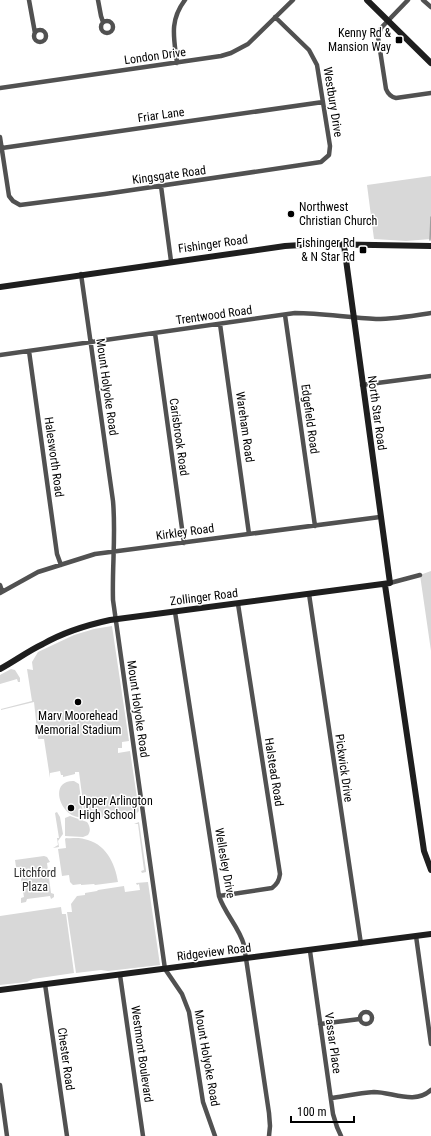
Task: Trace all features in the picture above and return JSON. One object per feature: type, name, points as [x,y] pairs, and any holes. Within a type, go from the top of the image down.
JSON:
[{"type":"street","points":[[29,0],[35,33]]},
{"type":"street","points":[[98,0],[101,16],[104,22]]},
{"type":"street","points":[[177,63],[174,25],[175,18],[185,0]]},
{"type":"street","name":"London Drive","points":[[0,88],[177,63],[236,52],[248,44],[293,0]]},
{"type":"street","points":[[367,0],[431,63]]},
{"type":"street","points":[[408,0],[380,28],[378,37],[386,89],[388,94],[396,98],[431,92]]},
{"type":"street","points":[[423,0],[431,6]]},
{"type":"street","name":"Westbury Drive","points":[[275,17],[309,50],[319,71],[330,146],[327,157]]},
{"type":"street","name":"Friar Lane","points":[[2,148],[323,102]]},
{"type":"street","points":[[0,137],[2,148]]},
{"type":"street","name":"Kingsgate Road","points":[[2,148],[9,196],[13,201],[20,205],[314,164],[321,162],[327,157]]},
{"type":"street","points":[[161,186],[172,261]]},
{"type":"street","name":"Fishinger Road","points":[[0,286],[273,247],[300,245],[431,246]]},
{"type":"street","name":"North Star Road","points":[[344,245],[380,517],[387,584],[424,852],[431,870]]},
{"type":"street","name":"Mount Holyoke Road","points":[[81,274],[113,502],[115,526],[112,573],[116,619],[165,969],[182,994],[189,1012],[203,1102],[215,1136]]},
{"type":"street","name":"Trentwood Road","points":[[0,356],[285,314],[319,314],[373,319],[431,314]]},
{"type":"street","name":"Edgefield Road","points":[[285,314],[314,526]]},
{"type":"street","name":"Wareham Road","points":[[220,324],[249,534]]},
{"type":"street","name":"Carisbrook Road","points":[[155,333],[184,543]]},
{"type":"street","name":"Halesworth Road","points":[[29,351],[57,554],[61,564]]},
{"type":"street","points":[[362,385],[431,376]]},
{"type":"street","name":"Kirkley Road","points":[[1,592],[38,572],[86,556],[380,517]]},
{"type":"street","name":"Zollinger Road","points":[[0,669],[41,644],[64,633],[116,619],[387,584],[420,575]]},
{"type":"street","points":[[0,585],[1,592]]},
{"type":"street","name":"Pickwick Drive","points":[[309,594],[361,944]]},
{"type":"street","name":"Halstead Road","points":[[219,896],[272,888],[279,880],[280,874],[238,604]]},
{"type":"street","name":"Wellesley Drive","points":[[175,612],[219,896],[223,907],[242,938],[246,959],[269,1113],[269,1136]]},
{"type":"street","name":"Ridgeview Road","points":[[0,990],[310,951],[431,934]]},
{"type":"street","points":[[416,936],[431,1044]]},
{"type":"street","name":"Vassar Place","points":[[310,951],[331,1098],[337,1127],[341,1136]]},
{"type":"street","name":"Westmont Boulevard","points":[[120,975],[143,1136]]},
{"type":"street","name":"Chester Road","points":[[45,984],[67,1136]]},
{"type":"street","points":[[320,1024],[360,1019]]},
{"type":"street","points":[[0,1085],[7,1136]]},
{"type":"street","points":[[331,1098],[375,1092],[403,1097],[415,1097],[423,1096],[431,1090]]},
{"type":"green space","points":[[431,176],[431,239],[406,241],[374,239],[367,185]]},
{"type":"green space","points":[[431,571],[431,651],[420,575]]},
{"type":"green space","name":"Marv Moorehead Memorial Stadium","points":[[112,626],[129,741],[122,742],[122,748],[118,748],[118,753],[130,751],[139,811],[137,813],[116,814],[115,816],[96,817],[95,819],[87,820],[85,818],[79,772],[63,777],[60,771],[50,773],[50,778],[44,739],[38,739],[34,702],[1,709],[32,701],[27,669],[33,670],[32,662],[38,652],[74,635],[94,629]]},
{"type":"green space","points":[[11,669],[15,670],[20,678],[20,682],[18,682],[17,679],[0,684],[0,675]]},
{"type":"green space","points":[[74,781],[79,784],[83,814],[80,817],[67,811],[62,805],[60,799],[59,792],[61,786],[66,782]]},
{"type":"green space","points":[[57,812],[60,817],[63,834],[58,841],[59,847],[53,848],[58,845],[57,838],[59,838],[55,813]]},
{"type":"green space","points":[[70,816],[87,822],[90,828],[88,835],[83,837],[65,836],[65,818]]},
{"type":"green space","points":[[139,822],[146,870],[146,872],[142,873],[141,871],[144,870],[138,824],[134,824]]},
{"type":"green space","points":[[66,838],[81,838],[91,841],[103,849],[108,854],[114,867],[118,882],[95,885],[73,885],[70,882],[69,875],[62,876],[58,849],[66,848]]},
{"type":"green space","name":"Litchford Plaza","points":[[44,856],[47,857],[50,862],[47,863],[51,893],[54,894],[54,897],[51,899],[50,896],[27,899],[26,902],[21,903],[21,898],[24,897],[19,867],[16,867],[15,860]]},
{"type":"green space","points":[[148,882],[160,965],[76,973],[67,912],[72,912],[71,904],[77,896],[85,895],[85,893],[98,890],[124,886],[125,892],[140,890],[139,884],[137,885],[136,883]]},
{"type":"green space","points":[[61,907],[62,914],[66,914],[74,973],[33,979],[27,982],[0,985],[0,916]]},
{"type":"waterway","points":[[430,240],[431,217]]},
{"type":"place","name":"Kenny Rd & Mansion Way","points":[[399,40]]},
{"type":"place","name":"Northwest Christian Church","points":[[291,214]]},
{"type":"place","name":"Fishinger Rd & N Star Rd","points":[[363,250]]},
{"type":"place","name":"Marv Moorehead Memorial Stadium","points":[[78,702]]},
{"type":"place","name":"Upper Arlington High School","points":[[71,808]]}]
